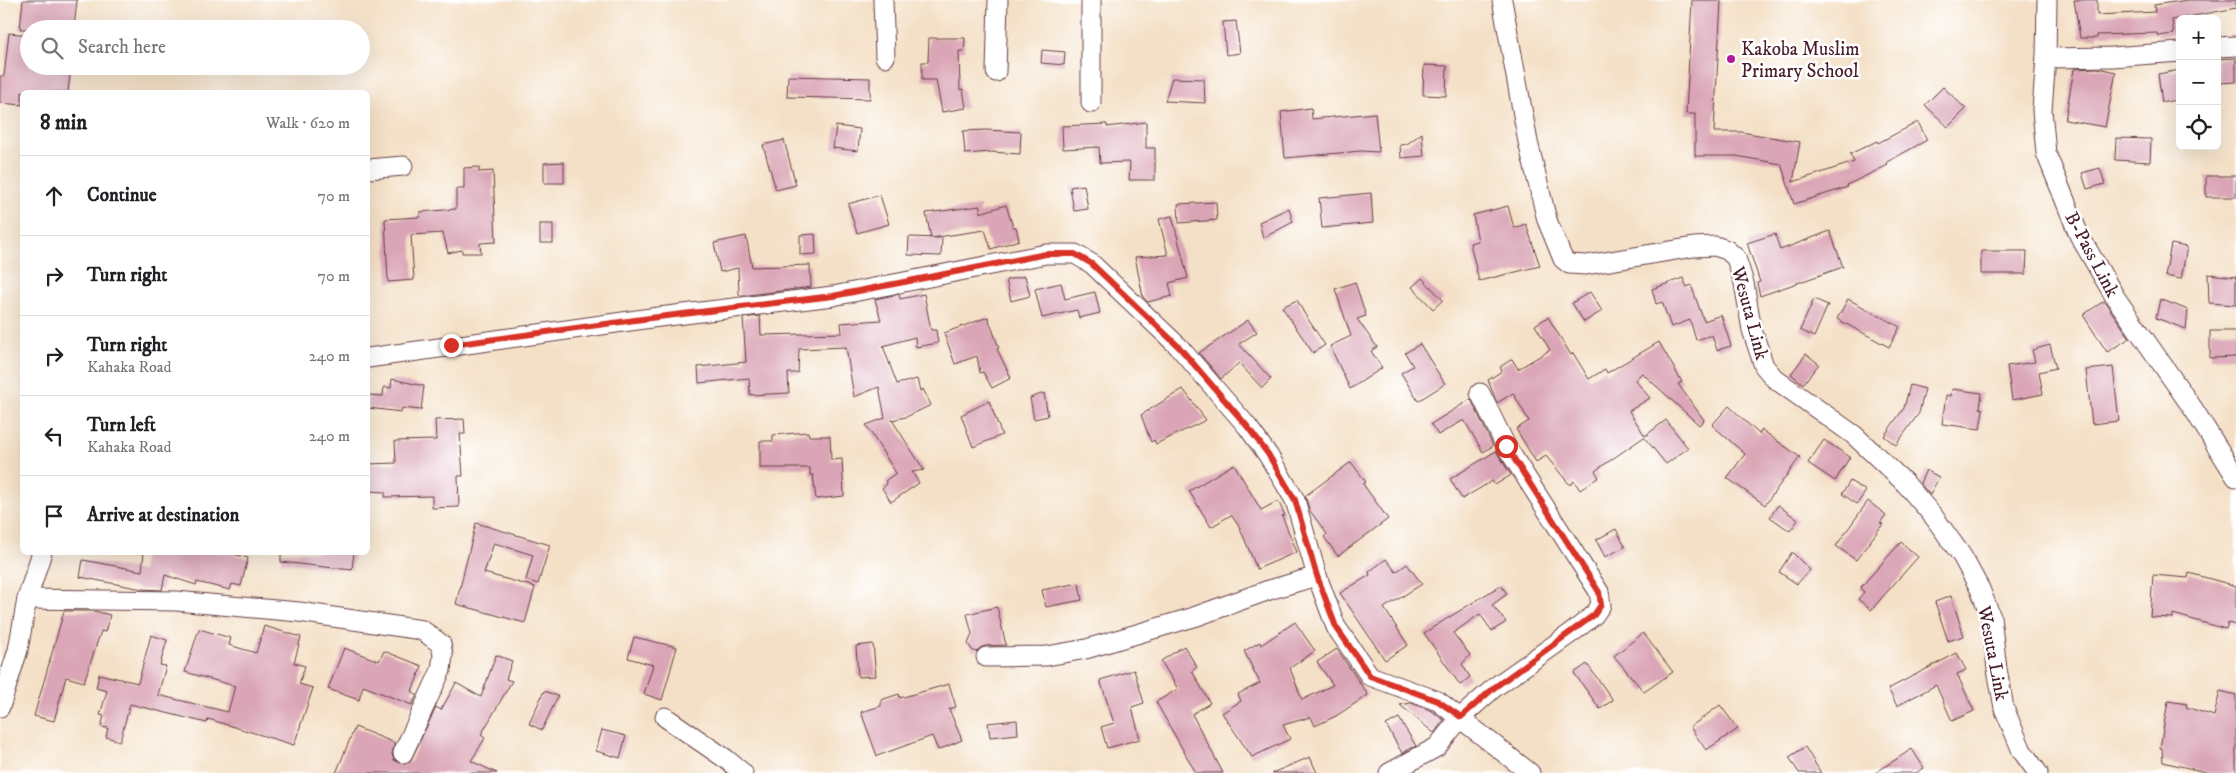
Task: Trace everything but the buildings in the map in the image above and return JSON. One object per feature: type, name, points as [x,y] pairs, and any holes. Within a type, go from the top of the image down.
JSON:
[{"type":"street","points":[[884,0],[886,57]]},
{"type":"street","points":[[996,72],[998,0]]},
{"type":"street","points":[[1091,0],[1091,103]]},
{"type":"street","name":"Wesuta Link","points":[[1502,0],[1528,142],[1542,203],[1563,259],[1569,264],[1586,265],[1694,246],[1708,246],[1727,250],[1736,258],[1744,283],[1752,330],[1764,366],[1775,379],[1854,435],[1905,483],[1934,516],[1962,556],[1980,589],[1991,617],[2004,708],[2022,751],[2038,773]]},
{"type":"street","name":"B-Pass Link","points":[[2046,0],[2046,58],[2042,110],[2046,153],[2079,235],[2115,297],[2183,394],[2236,478]]},
{"type":"street","points":[[2221,47],[2236,46]]},
{"type":"street","points":[[2046,58],[2112,57],[2176,52]]},
{"type":"street","points":[[370,169],[403,166]]},
{"type":"street","points":[[370,358],[641,319],[833,296],[1046,254],[1075,254],[1092,264],[1179,347],[1247,426],[1268,454],[1295,500],[1317,576],[1336,627],[1370,676],[1438,701],[1461,717],[1530,773]]},
{"type":"street","points":[[1389,773],[1437,747],[1461,717],[1495,687],[1588,620],[1601,605],[1599,592],[1506,446],[1480,393]]},
{"type":"street","points":[[0,707],[18,650],[26,599],[41,555]]},
{"type":"street","points":[[986,657],[1047,656],[1086,649],[1194,617],[1269,590],[1317,576]]},
{"type":"street","points":[[26,599],[176,600],[299,612],[422,630],[441,644],[443,655],[441,670],[402,753]]},
{"type":"street","points":[[665,717],[726,758],[743,773]]},
{"type":"place","name":"Kakoba Muslim Primary School","points":[[1731,59]]},
{"type":"route","points":[[451,345],[833,296],[1011,260],[1046,254],[1075,254],[1092,264],[1179,347],[1208,379],[1268,454],[1295,500],[1317,576],[1336,627],[1370,676],[1438,701],[1461,717],[1495,687],[1594,615],[1601,605],[1599,592],[1506,446]]}]
